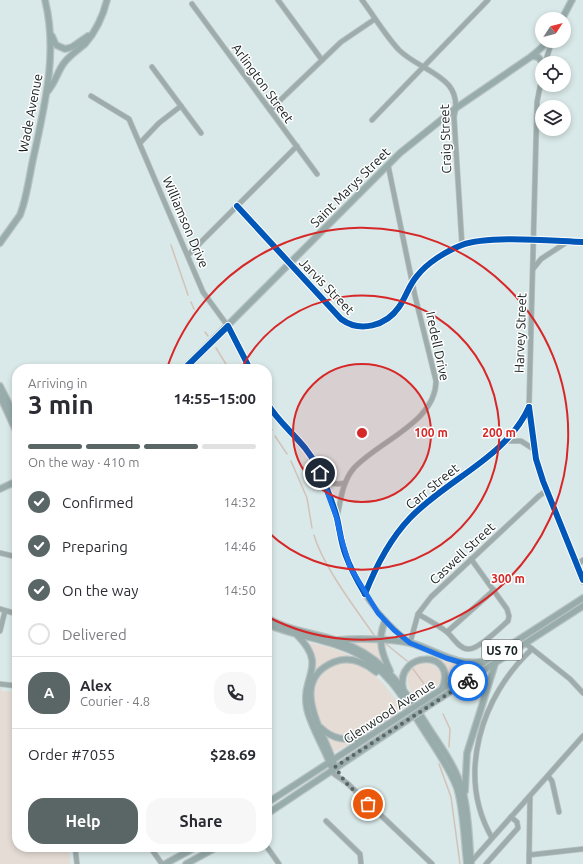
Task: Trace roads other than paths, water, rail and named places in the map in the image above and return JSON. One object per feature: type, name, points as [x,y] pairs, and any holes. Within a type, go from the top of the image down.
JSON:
[{"type":"main road","name":"Wade Avenue","points":[[0,243],[20,215],[24,204],[47,92],[51,60],[51,33],[45,0]]},
{"type":"main road","points":[[47,92],[55,83],[65,62],[85,43],[94,30],[102,17],[107,0]]},
{"type":"main road","points":[[566,12],[572,0]]},
{"type":"main road","points":[[51,33],[56,45],[67,49],[94,30]]},
{"type":"main road","name":"Saint Marys Street","points":[[189,364],[388,165],[415,140],[456,108],[542,48]]},
{"type":"main road","name":"Wade Avenue","points":[[0,236],[12,227]]},
{"type":"main road","points":[[0,386],[4,406],[12,415]]},
{"type":"main road","points":[[0,396],[12,423]]},
{"type":"main road","points":[[0,489],[12,483]]},
{"type":"main road","name":"Glenwood Avenue","points":[[272,800],[583,598]]},
{"type":"main road","name":"Glenwood Avenue","points":[[272,811],[333,768],[583,606]]},
{"type":"main road","points":[[272,620],[293,630],[337,640],[366,653],[392,675],[403,689],[453,767],[464,799]]},
{"type":"main road","points":[[385,621],[380,640],[382,654],[392,675]]},
{"type":"main road","points":[[272,626],[296,635],[329,642],[346,648],[370,662],[382,672],[403,696],[451,773],[461,805],[470,863]]},
{"type":"main road","points":[[296,635],[306,646],[312,658],[313,670],[306,691],[306,705],[308,714],[331,761]]},
{"type":"main road","points":[[337,640],[380,640],[410,643],[446,658],[463,662],[479,663],[486,661]]},
{"type":"main road","points":[[410,643],[435,659],[439,664],[445,674],[445,683],[442,690]]},
{"type":"main road","points":[[403,689],[405,673],[412,663],[427,659],[439,664]]},
{"type":"main road","points":[[333,768],[319,724],[311,709],[310,693],[315,680],[326,667],[336,661],[349,660],[360,662],[376,672],[382,672]]},
{"type":"main road","points":[[463,662],[474,677]]},
{"type":"main road","name":"US 70","points":[[470,863],[464,799],[467,753],[495,664]]},
{"type":"main road","points":[[319,724],[327,733],[340,739],[365,739]]},
{"type":"main road","points":[[163,864],[186,852]]},
{"type":"main road","points":[[186,864],[209,852]]},
{"type":"street","points":[[278,0],[322,60]]},
{"type":"street","name":"Craig Street","points":[[362,0],[398,49],[410,59],[437,74],[447,84],[457,103],[454,117],[462,245]]},
{"type":"street","points":[[372,120],[425,67],[488,0]]},
{"type":"street","name":"Arlington Street","points":[[192,4],[317,174]]},
{"type":"street","points":[[270,110],[341,42],[375,19]]},
{"type":"street","points":[[152,67],[201,133]]},
{"type":"street","name":"Harvey Street","points":[[539,92],[537,102],[529,407],[535,450],[546,491],[583,581]]},
{"type":"street","name":"Williamson Drive","points":[[91,96],[129,118],[207,299],[228,326],[247,364]]},
{"type":"street","points":[[140,143],[166,117],[181,106]]},
{"type":"street","points":[[188,255],[296,146]]},
{"type":"street","name":"Iredell Drive","points":[[337,519],[345,483],[354,468],[424,412],[433,400],[436,381],[388,165]]},
{"type":"street","name":"Jarvis Street","points":[[237,206],[341,319],[347,324],[356,326],[375,325],[384,322],[394,314],[417,275],[437,259],[462,245],[498,240],[583,242]]},
{"type":"street","points":[[533,269],[541,259],[568,242]]},
{"type":"street","name":"Carr Street","points":[[366,594],[378,563],[410,518],[445,488],[508,440],[524,418],[529,407]]},
{"type":"street","points":[[272,410],[307,450],[324,482],[337,519],[345,555],[356,580],[385,621],[410,643]]},
{"type":"street","points":[[508,440],[521,441],[535,450]]},
{"type":"street","points":[[324,482],[338,484],[345,483]]},
{"type":"street","name":"Caswell Street","points":[[410,643],[418,614],[431,597],[546,491]]},
{"type":"street","points":[[0,554],[12,557]]},
{"type":"street","points":[[418,614],[447,632],[462,647],[467,649],[472,649],[508,621],[509,616],[507,610],[471,559]]},
{"type":"street","points":[[576,566],[583,560]]},
{"type":"street","points":[[447,632],[494,590]]},
{"type":"street","points":[[0,631],[2,610],[12,613]]},
{"type":"street","points":[[526,644],[570,679],[583,694]]},
{"type":"street","points":[[492,838],[485,827],[477,803],[473,774],[474,758],[485,722],[500,688],[513,667],[532,649]]},
{"type":"street","points":[[0,684],[12,685]]},
{"type":"street","points":[[470,863],[583,736]]},
{"type":"street","points":[[333,768],[334,774],[346,783],[432,864]]},
{"type":"street","points":[[548,776],[552,781],[559,812]]},
{"type":"street","points":[[529,864],[530,796]]},
{"type":"street","points":[[486,864],[518,828],[517,822],[511,817]]},
{"type":"street","points":[[326,821],[360,854],[361,864]]},
{"type":"street","points":[[529,854],[583,849]]},
{"type":"street","points":[[76,852],[77,864]]},
{"type":"street","points":[[154,852],[163,864]]},
{"type":"street","points":[[271,852],[279,864]]},
{"type":"waterway","points":[[171,245],[188,295]]},
{"type":"waterway","points":[[191,302],[194,309]]},
{"type":"waterway","points":[[205,332],[208,336]]},
{"type":"waterway","points":[[216,348],[226,364]]},
{"type":"waterway","points":[[275,436],[287,454]]},
{"type":"waterway","points":[[291,461],[307,498],[312,528]]},
{"type":"waterway","points":[[314,535],[324,560],[349,600],[374,635]]},
{"type":"waterway","points":[[386,644],[407,661]]},
{"type":"waterway","points":[[413,669],[428,689]]},
{"type":"waterway","points":[[443,714],[450,729],[449,747]]},
{"type":"waterway","points":[[439,764],[451,797],[460,864]]}]
